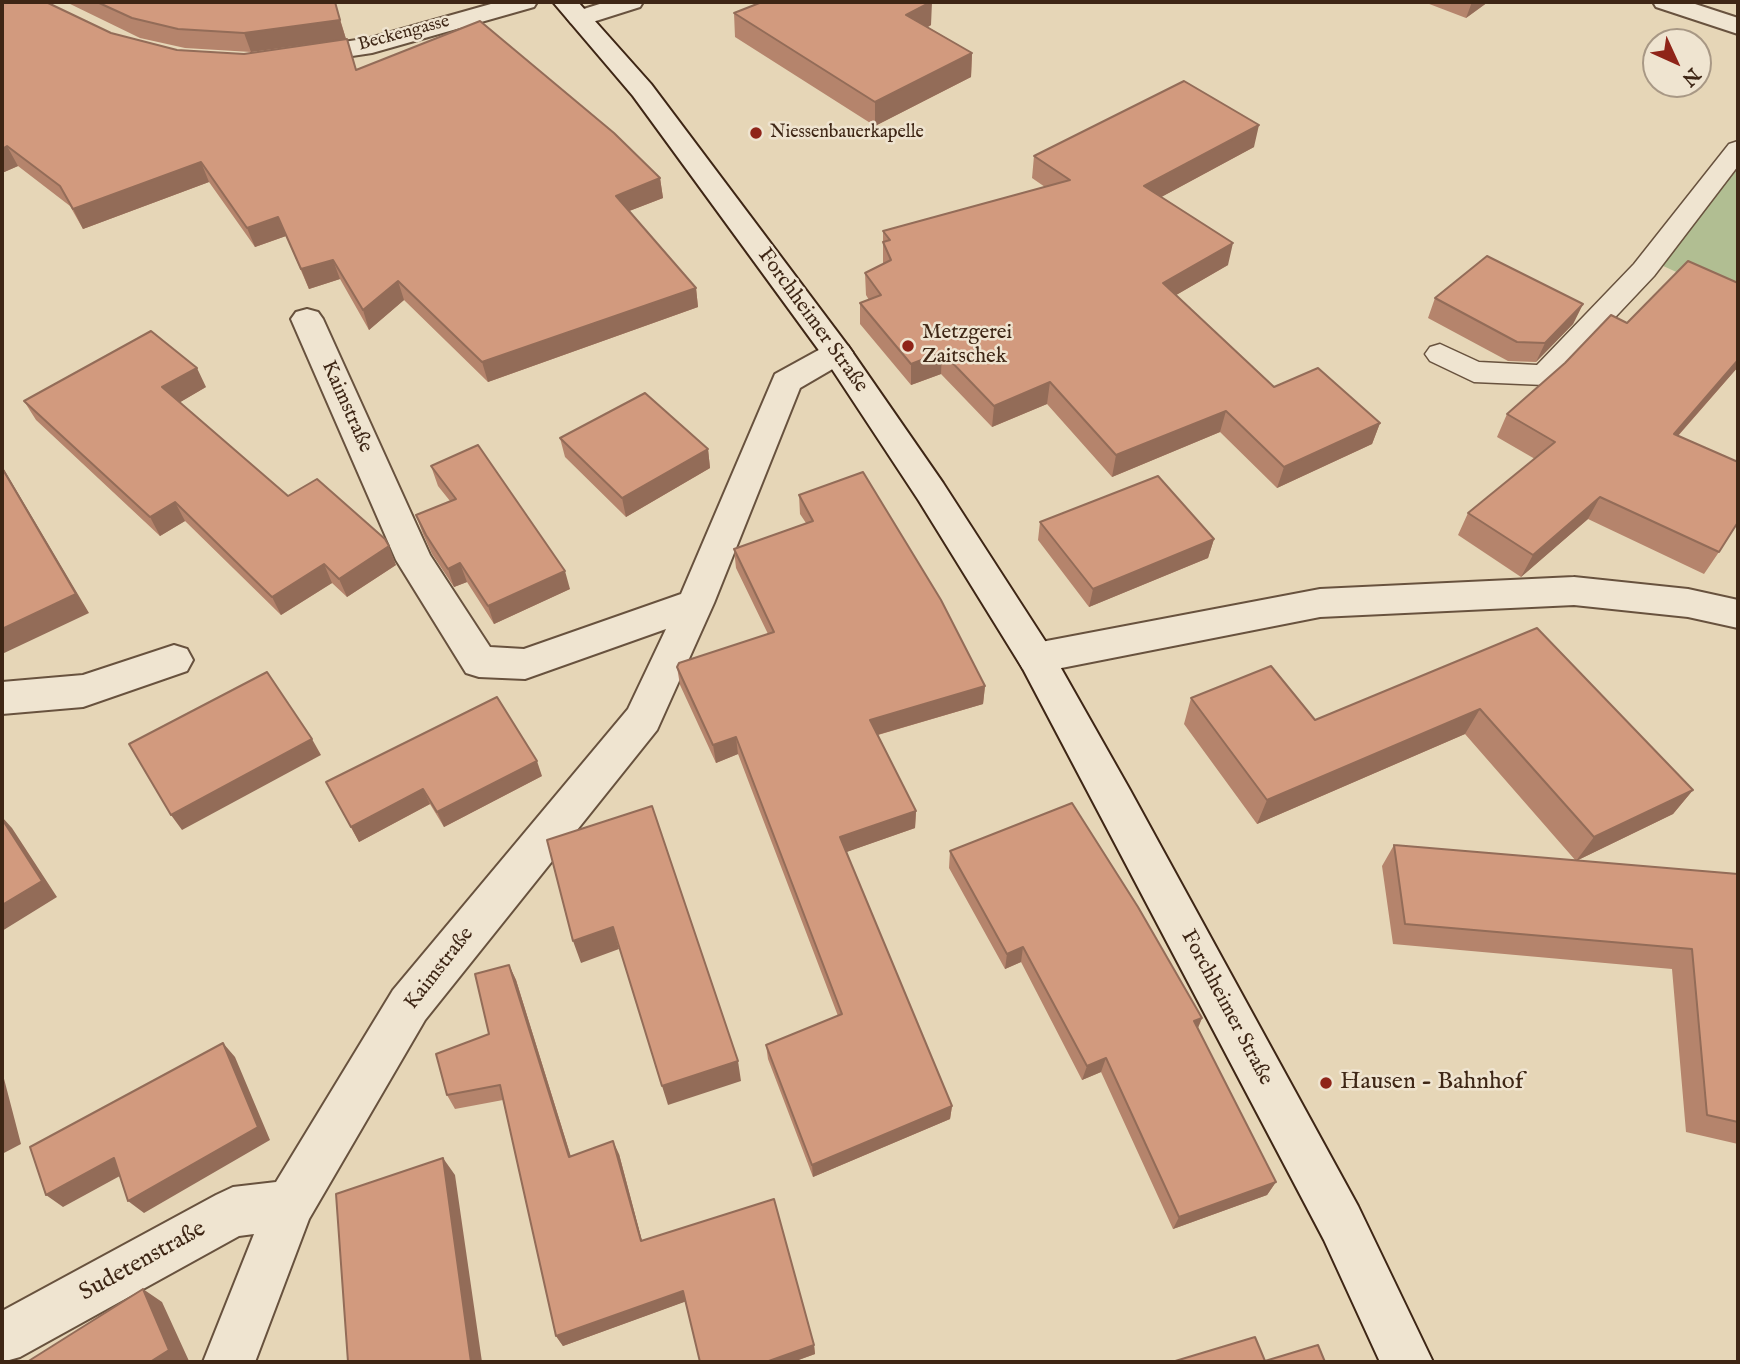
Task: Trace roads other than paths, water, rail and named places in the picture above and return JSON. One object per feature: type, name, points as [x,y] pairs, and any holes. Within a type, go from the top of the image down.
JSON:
[{"type":"street","name":"Beckengasse","points":[[278,59],[372,45],[524,2]]},
{"type":"street","points":[[572,10],[631,2]]},
{"type":"street","points":[[1665,2],[1738,26]]},
{"type":"street","name":"Forchheimer Straße","points":[[572,10],[642,90],[837,353],[931,492],[1036,658],[1341,1223],[1407,1362]]},
{"type":"street","name":"Kaimstraße","points":[[307,319],[415,561],[480,662],[524,664],[696,603]]},
{"type":"street","name":"Kaimstraße","points":[[229,1362],[290,1205],[409,1005],[643,719],[696,603],[786,383],[837,353]]},
{"type":"street","points":[[1036,658],[1320,603],[1574,591],[1688,603],[1738,614]]},
{"type":"street","points":[[2,698],[83,691],[174,660]]},
{"type":"street","name":"Sudetenstraße","points":[[2,1339],[233,1212],[290,1205]]},
{"type":"lane","points":[[1440,354],[1474,372],[1544,374],[1644,270],[1738,149]]},
{"type":"place","name":"Niessenbauerkapelle","points":[[756,133]]},
{"type":"place","name":"Metzgerei Zaitschek","points":[[908,346]]},
{"type":"place","name":"Hausen - Bahnhof","points":[[1326,1083]]}]
